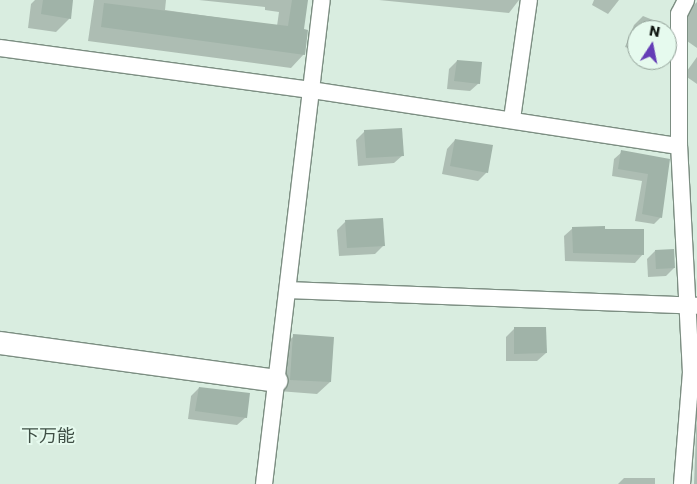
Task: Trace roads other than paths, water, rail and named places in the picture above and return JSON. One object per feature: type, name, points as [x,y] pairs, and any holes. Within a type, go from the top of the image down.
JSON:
[{"type":"street","points":[[264,484],[322,0]]},
{"type":"street","points":[[512,119],[529,0]]},
{"type":"street","points":[[682,484],[691,374],[692,306],[679,146],[679,14],[686,0]]},
{"type":"street","points":[[0,48],[312,90],[512,119],[679,146]]},
{"type":"street","points":[[288,290],[692,306]]},
{"type":"street","points":[[0,343],[276,381]]},
{"type":"district","name":"下万能","points":[[48,436]]}]
